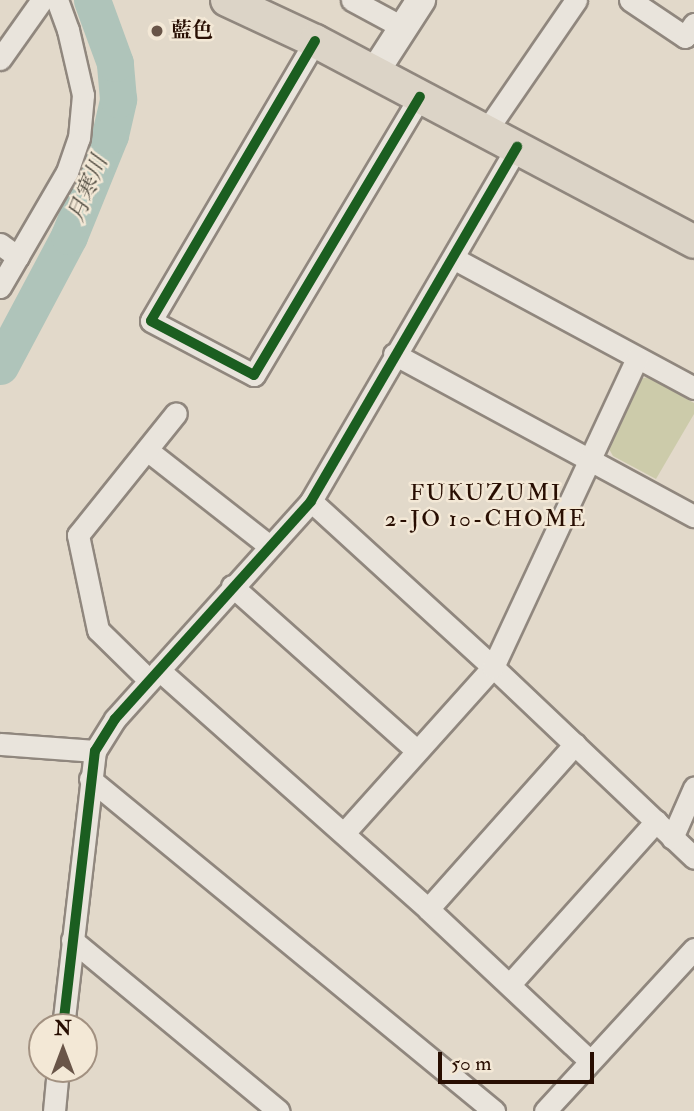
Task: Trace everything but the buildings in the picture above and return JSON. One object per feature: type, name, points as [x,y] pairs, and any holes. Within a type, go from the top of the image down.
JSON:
[{"type":"main road","points":[[227,0],[315,41],[694,242]]},
{"type":"street","points":[[0,59],[42,0]]},
{"type":"street","points":[[0,287],[67,172],[79,138],[83,95],[68,30],[57,0]]},
{"type":"street","points":[[352,0],[404,27]]},
{"type":"street","points":[[374,73],[421,0]]},
{"type":"street","points":[[486,131],[576,0]]},
{"type":"street","points":[[630,0],[691,34]]},
{"type":"street","points":[[315,41],[151,321],[254,375],[420,97]]},
{"type":"street","points":[[64,1013],[95,751],[115,719],[268,545],[311,501],[394,354],[517,147]]},
{"type":"street","points":[[0,244],[18,257]]},
{"type":"street","points":[[453,258],[694,388]]},
{"type":"street","points":[[394,354],[694,516]]},
{"type":"street","points":[[344,834],[416,750],[493,667],[637,358]]},
{"type":"street","points":[[176,413],[78,535],[98,630],[344,834],[590,1060]]},
{"type":"street","points":[[147,450],[268,545]]},
{"type":"street","points":[[311,501],[493,667],[694,858]]},
{"type":"street","points":[[232,586],[416,750]]},
{"type":"street","points":[[0,744],[95,751]]},
{"type":"street","points":[[428,909],[575,744]]},
{"type":"street","points":[[90,779],[494,1111]]},
{"type":"street","points":[[672,838],[694,788]]},
{"type":"street","points":[[510,984],[656,821]]},
{"type":"street","points":[[72,940],[279,1111]]},
{"type":"street","points":[[545,1111],[694,949]]},
{"type":"street","points":[[57,1083],[55,1104],[73,1111]]},
{"type":"green space","points":[[648,377],[694,403],[694,414],[656,479],[613,456],[608,447],[639,379]]},
{"type":"waterway","name":"月寒川","points":[[0,366],[69,236],[110,135],[118,99],[115,63],[92,0]]},
{"type":"cycle path","points":[[315,41],[151,321],[254,375],[420,97]]},
{"type":"cycle path","points":[[65,1013],[95,751],[115,719],[311,501],[517,147]]},
{"type":"place","name":"藍色","points":[[157,31]]},
{"type":"district","name":"FUKUZUMI 2-JO 10-CHOME","points":[[486,506]]}]
